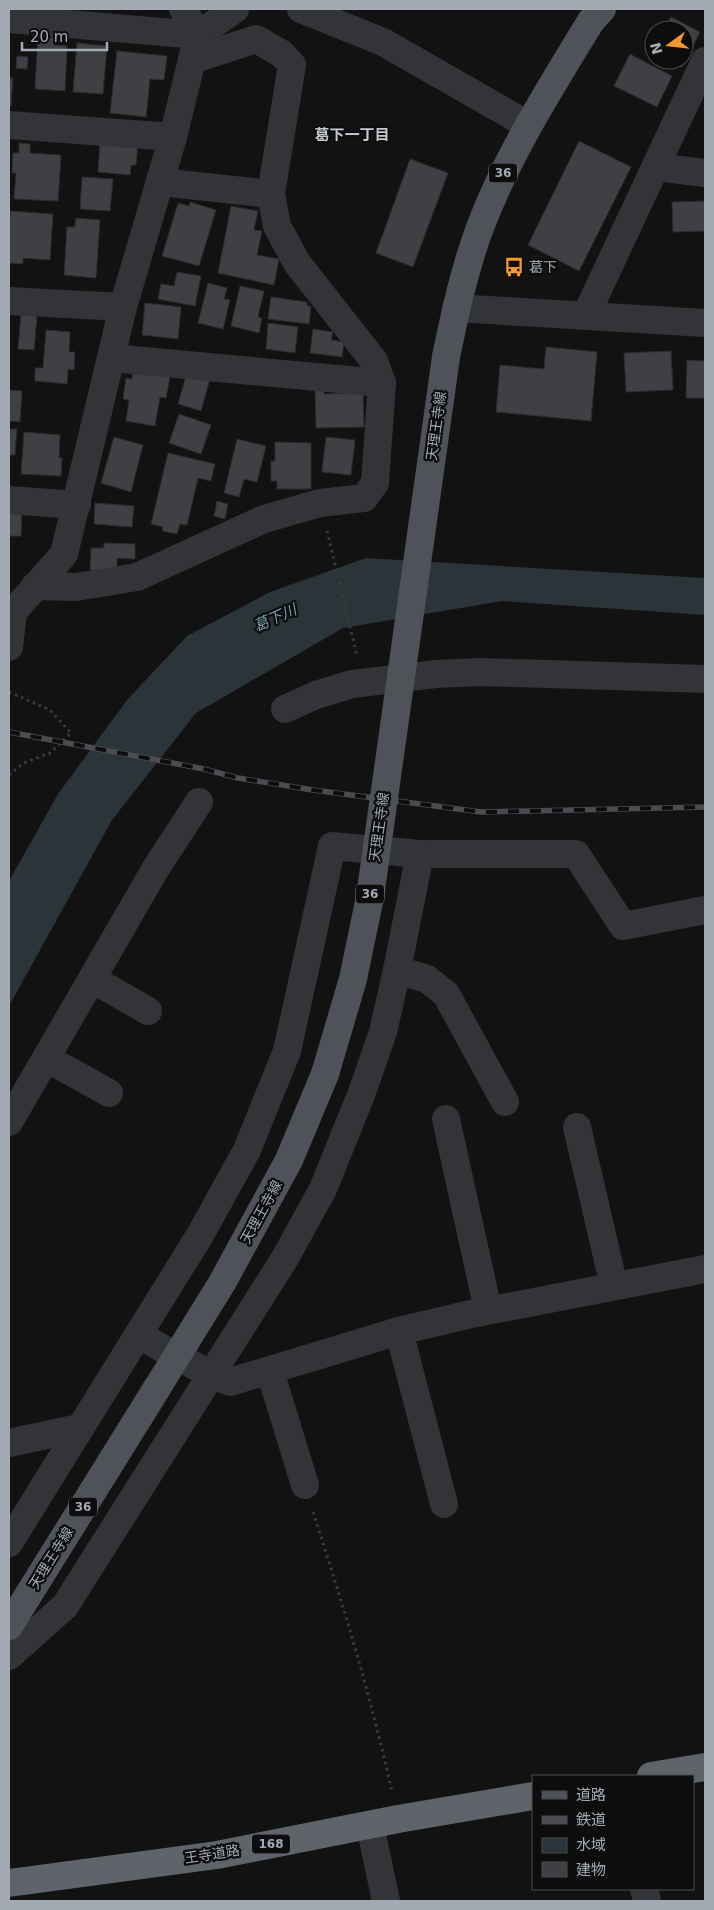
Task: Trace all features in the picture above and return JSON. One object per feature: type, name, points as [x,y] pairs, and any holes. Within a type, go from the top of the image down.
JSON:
[{"type":"highway","points":[[657,1775],[705,1767]]},
{"type":"highway","name":"王寺道路","points":[[9,1883],[217,1855],[398,1819],[532,1796]]},
{"type":"main road","name":"天理王寺線","points":[[9,1626],[222,1283],[289,1160],[325,1074],[353,979],[370,897],[446,357],[456,308],[481,226],[503,173],[528,124],[591,22],[602,9]]},
{"type":"street","points":[[9,647],[13,612],[64,554],[123,307],[173,137],[195,47],[183,9]]},
{"type":"street","points":[[195,47],[235,9]]},
{"type":"street","points":[[302,9],[383,42],[528,124]]},
{"type":"street","points":[[9,19],[195,47],[256,39],[282,54],[292,65],[271,194],[277,226],[297,263],[374,361],[382,382],[375,483],[364,498],[320,503],[264,519],[137,577],[76,587],[36,586]]},
{"type":"street","points":[[586,315],[705,61]]},
{"type":"street","points":[[9,125],[173,137]]},
{"type":"street","points":[[656,167],[705,173]]},
{"type":"street","points":[[160,182],[271,194]]},
{"type":"street","points":[[9,300],[123,307]]},
{"type":"street","points":[[456,308],[705,323]]},
{"type":"street","points":[[111,358],[382,382]]},
{"type":"street","points":[[9,500],[77,505]]},
{"type":"street","points":[[285,709],[316,695],[352,684],[436,674],[508,672],[705,679]]},
{"type":"street","points":[[9,1122],[156,868],[199,802]]},
{"type":"street","points":[[9,1543],[200,1235],[247,1150],[287,1052],[332,846],[420,854],[576,854],[623,926],[705,910]]},
{"type":"street","points":[[9,1656],[65,1606],[285,1258],[323,1189],[361,1095],[383,1032],[420,854]]},
{"type":"street","points":[[397,970],[427,979],[446,994],[505,1102]]},
{"type":"street","points":[[92,979],[148,1011]]},
{"type":"street","points":[[46,1058],[109,1093]]},
{"type":"street","points":[[446,1120],[488,1310]]},
{"type":"street","points":[[577,1127],[614,1286]]},
{"type":"street","points":[[138,1335],[212,1375],[230,1382],[398,1331],[488,1310],[705,1269]]},
{"type":"street","points":[[398,1331],[444,1504]]},
{"type":"street","points":[[270,1371],[305,1485]]},
{"type":"street","points":[[9,1443],[80,1428]]},
{"type":"street","points":[[370,1825],[386,1901]]},
{"type":"path","points":[[325,525],[358,661]]},
{"type":"path","points":[[9,692],[50,710],[71,733],[50,753],[24,763],[9,775]]},
{"type":"path","points":[[305,1485],[341,1596],[376,1719],[398,1819]]},
{"type":"water","name":"葛下川","points":[[366,558],[705,578],[705,615],[502,601],[343,628],[196,713],[112,820],[9,1006],[9,881],[58,794],[127,700],[187,636],[270,592]]},
{"type":"building","points":[[694,29],[700,32],[694,44]]},
{"type":"building","points":[[38,36],[55,38],[54,45],[67,46],[65,91],[35,89]]},
{"type":"building","points":[[77,43],[107,46],[103,94],[73,92]]},
{"type":"building","points":[[117,51],[167,56],[164,80],[150,79],[146,117],[110,113]]},
{"type":"building","points":[[630,54],[644,61],[644,70],[661,70],[672,76],[657,107],[614,86]]},
{"type":"building","points":[[17,56],[28,57],[27,69],[16,68]]},
{"type":"building","points":[[9,78],[13,78],[11,107],[9,106]]},
{"type":"building","points":[[100,141],[138,143],[136,165],[131,165],[130,175],[98,172]]},
{"type":"building","points":[[579,141],[631,167],[579,271],[528,245]]},
{"type":"building","points":[[19,143],[30,144],[30,153],[61,155],[58,201],[14,199],[16,173],[12,173],[13,153],[19,153]]},
{"type":"building","points":[[410,159],[448,173],[413,267],[376,253]]},
{"type":"building","points":[[82,177],[113,179],[110,211],[80,209]]},
{"type":"building","points":[[705,201],[705,231],[673,232],[672,202]]},
{"type":"building","points":[[190,202],[216,210],[199,266],[162,256],[178,203],[189,206]]},
{"type":"building","points":[[231,206],[258,211],[254,230],[262,231],[257,255],[279,259],[274,285],[218,273]]},
{"type":"building","points":[[10,211],[53,214],[50,260],[23,258],[23,264],[9,263]]},
{"type":"building","points":[[76,218],[100,220],[96,278],[64,275],[67,227],[75,227]]},
{"type":"building","points":[[177,272],[201,276],[195,306],[158,299],[161,284],[174,286]]},
{"type":"building","points":[[208,283],[227,288],[224,299],[230,300],[223,329],[198,323]]},
{"type":"building","points":[[240,286],[264,291],[258,317],[262,318],[259,333],[231,326]]},
{"type":"building","points":[[271,297],[307,302],[307,306],[311,306],[309,324],[268,319]]},
{"type":"building","points":[[145,303],[181,307],[178,339],[142,335]]},
{"type":"building","points":[[21,315],[37,316],[34,350],[18,349]]},
{"type":"building","points":[[268,323],[298,327],[295,353],[266,349]]},
{"type":"building","points":[[313,329],[333,332],[331,340],[344,342],[342,357],[310,353]]},
{"type":"building","points":[[46,330],[70,332],[69,352],[75,352],[74,370],[68,369],[67,384],[35,381],[35,368],[43,368]]},
{"type":"building","points":[[546,347],[597,352],[591,421],[496,412],[500,365],[544,369]]},
{"type":"building","points":[[671,351],[673,390],[626,392],[624,353]]},
{"type":"building","points":[[687,360],[705,361],[705,398],[686,398]]},
{"type":"building","points":[[133,371],[170,377],[166,398],[160,397],[155,426],[126,421],[129,400],[123,399],[126,378],[132,379]]},
{"type":"building","points":[[187,372],[210,379],[201,411],[178,404]]},
{"type":"building","points":[[324,384],[324,394],[363,393],[364,427],[316,428],[315,385]]},
{"type":"building","points":[[9,390],[22,391],[20,422],[9,421]]},
{"type":"building","points":[[179,414],[211,425],[201,454],[169,443]]},
{"type":"building","points":[[9,429],[17,429],[15,455],[9,455]]},
{"type":"building","points":[[24,432],[60,435],[59,458],[62,458],[61,476],[21,474]]},
{"type":"building","points":[[114,437],[143,445],[131,492],[101,483]]},
{"type":"building","points":[[326,437],[355,440],[351,475],[322,472]]},
{"type":"building","points":[[237,439],[266,446],[257,482],[244,479],[239,497],[224,493]]},
{"type":"building","points":[[275,442],[311,443],[311,489],[277,489],[277,481],[271,481],[271,461],[275,461]]},
{"type":"building","points":[[168,453],[215,464],[211,481],[198,478],[187,525],[180,524],[177,534],[162,531],[163,527],[151,524]]},
{"type":"building","points":[[217,501],[228,504],[225,519],[214,516]]},
{"type":"building","points":[[95,503],[134,506],[132,527],[94,524]]},
{"type":"building","points":[[9,509],[22,510],[21,536],[9,536]]},
{"type":"building","points":[[104,543],[135,544],[135,559],[117,558],[117,571],[90,570],[91,548],[104,548]]},
{"type":"railway","points":[[9,732],[204,769],[238,778],[481,812],[705,807]]},
{"type":"place","name":"葛下","points":[[514,267]]},
{"type":"district","name":"葛下一丁目","points":[[352,135]]}]
